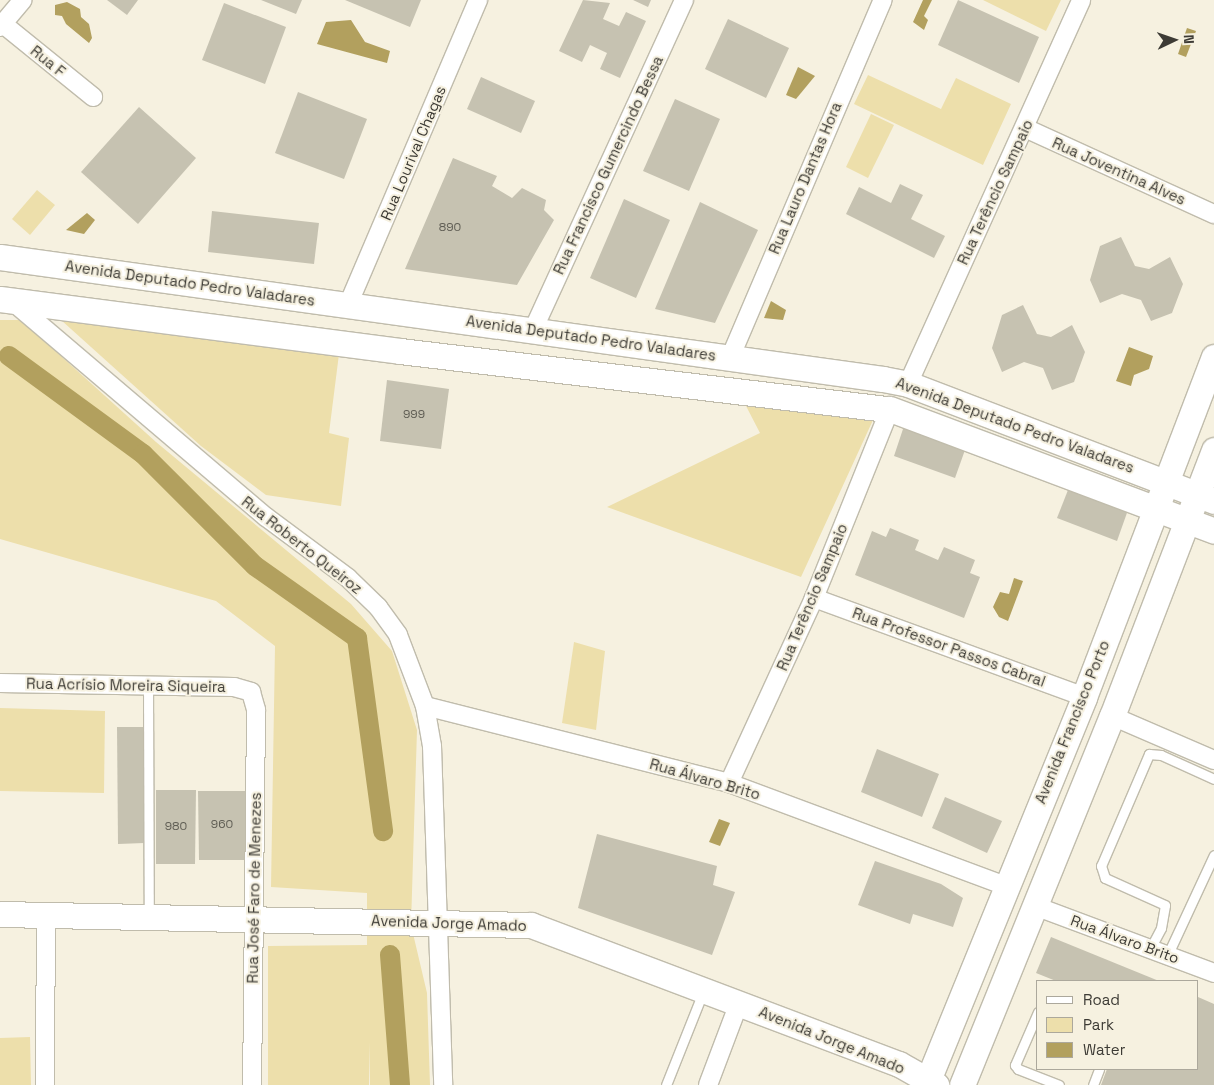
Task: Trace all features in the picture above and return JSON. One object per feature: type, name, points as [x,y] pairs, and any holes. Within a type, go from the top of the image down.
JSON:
[{"type":"main road","name":"Avenida Deputado Pedro Valadares","points":[[0,257],[533,330],[908,384],[1167,480],[1205,497]]},
{"type":"main road","points":[[273,334],[282,325],[285,317],[282,295]]},
{"type":"main road","name":"Avenida Deputado Pedro Valadares","points":[[6,300],[400,351],[890,409],[1187,519],[1214,531]]},
{"type":"main road","points":[[400,351],[399,328],[411,313]]},
{"type":"main road","name":"Avenida Francisco Porto","points":[[930,1084],[1006,886],[1084,697],[1214,357]]},
{"type":"main road","points":[[962,1085],[1112,716],[1187,519],[1205,497],[1214,450]]},
{"type":"main road","name":"Avenida Jorge Amado","points":[[0,914],[46,913],[436,921],[531,925],[899,1064],[930,1084]]},
{"type":"street","points":[[1,26],[23,0]]},
{"type":"street","name":"Rua Lourival Chagas","points":[[348,305],[478,0]]},
{"type":"street","name":"Rua Francisco Gumercindo Bessa","points":[[533,330],[684,0]]},
{"type":"street","name":"Rua Lauro Dantas Hora","points":[[730,358],[884,0]]},
{"type":"street","name":"Rua Terêncio Sampaio","points":[[908,384],[1082,0]]},
{"type":"street","name":"Rua F","points":[[1,26],[93,98]]},
{"type":"street","name":"Rua Joventina Alves","points":[[1025,128],[1214,214]]},
{"type":"street","name":"Rua Roberto Queiroz","points":[[6,300],[266,518],[348,578],[366,596],[398,635],[425,706],[432,746],[436,921],[443,1085]]},
{"type":"street","name":"Rua Terêncio Sampaio","points":[[729,783],[814,598],[890,409]]},
{"type":"street","name":"Rua Professor Passos Cabral","points":[[814,598],[1084,697]]},
{"type":"street","name":"Rua Acrísio Moreira Siqueira","points":[[0,683],[234,687],[251,692]]},
{"type":"street","name":"Rua José Faro de Menezes","points":[[251,692],[256,710],[252,1085]]},
{"type":"street","name":"Rua Álvaro Brito","points":[[425,706],[729,783],[1006,886]]},
{"type":"street","points":[[1112,716],[1214,760]]},
{"type":"street","name":"Rua Álvaro Brito","points":[[1035,906],[1151,947],[1214,973]]},
{"type":"street","points":[[45,1085],[46,913]]},
{"type":"street","points":[[708,1085],[739,1002]]},
{"type":"lane","points":[[148,685],[149,916]]},
{"type":"lane","points":[[1151,947],[1160,928],[1165,905],[1105,878],[1102,866],[1149,754],[1161,755],[1214,779]]},
{"type":"lane","points":[[1168,954],[1214,855]]},
{"type":"lane","points":[[666,1085],[704,990]]},
{"type":"lane","points":[[1036,1017],[1015,1064],[1018,1069],[1060,1085]]},
{"type":"lane","points":[[1093,1085],[1099,1070]]},
{"type":"green space","points":[[983,0],[1061,0],[1046,31]]},
{"type":"green space","points":[[868,75],[941,109],[956,78],[1011,104],[983,165],[854,104]]},
{"type":"green space","points":[[871,114],[894,125],[868,178],[846,167]]},
{"type":"green space","points":[[37,190],[55,205],[30,235],[12,219]]},
{"type":"green space","points":[[0,320],[21,320],[156,442],[351,604],[392,651],[417,730],[411,925],[427,993],[430,1085],[370,1085],[369,1042],[369,1085],[268,1085],[268,946],[367,945],[367,893],[271,887],[275,646],[216,601],[0,539]]},
{"type":"green space","points":[[61,320],[339,354],[329,433],[349,438],[341,506],[266,495],[201,446]]},
{"type":"green space","points":[[745,404],[873,420],[801,577],[607,507],[760,433]]},
{"type":"green space","points":[[574,642],[605,651],[596,730],[562,723]]},
{"type":"green space","points":[[0,708],[105,711],[104,793],[0,791]]},
{"type":"green space","points":[[30,1037],[31,1085],[0,1085],[0,1038]]},
{"type":"water","points":[[923,0],[932,0],[924,16],[928,20],[924,30],[913,22]]},
{"type":"water","points":[[67,2],[80,9],[81,17],[89,24],[92,38],[89,43],[66,24],[62,16],[55,15],[55,5]]},
{"type":"water","points":[[351,20],[365,42],[390,51],[387,63],[317,44],[326,22]]},
{"type":"water","points":[[1187,28],[1196,31],[1186,57],[1178,54]]},
{"type":"water","points":[[798,67],[815,76],[796,99],[786,95]]},
{"type":"water","points":[[87,213],[95,220],[84,234],[66,230]]},
{"type":"water","points":[[771,301],[786,310],[783,320],[764,318]]},
{"type":"water","points":[[1129,347],[1153,356],[1149,369],[1134,375],[1131,386],[1116,381]]},
{"type":"water","points":[[1014,578],[1023,581],[1008,621],[999,617],[993,607],[1000,592],[1009,594]]},
{"type":"water","points":[[719,819],[730,823],[720,846],[709,842]]},
{"type":"building","points":[[107,0],[138,0],[127,15]]},
{"type":"building","points":[[261,0],[302,0],[296,14]]},
{"type":"building","points":[[345,0],[421,0],[410,27]]},
{"type":"building","points":[[583,0],[610,3],[603,19],[619,26],[626,12],[646,21],[620,78],[600,69],[607,53],[590,45],[582,62],[559,51]]},
{"type":"building","points":[[633,0],[651,0],[648,7]]},
{"type":"building","points":[[958,0],[1039,37],[1019,83],[938,45]]},
{"type":"building","points":[[224,3],[286,27],[265,84],[202,60]]},
{"type":"building","points":[[728,19],[789,48],[766,98],[705,69]]},
{"type":"building","points":[[481,77],[535,101],[521,133],[467,109]]},
{"type":"building","points":[[298,92],[367,119],[344,179],[275,153]]},
{"type":"building","points":[[675,99],[720,119],[689,191],[643,171]]},
{"type":"building","points":[[139,107],[196,158],[138,224],[81,172]]},
{"type":"building","points":[[453,158],[497,176],[492,186],[512,198],[522,188],[546,200],[544,210],[554,220],[517,285],[405,269]]},
{"type":"building","points":[[900,184],[923,195],[911,219],[945,236],[934,258],[846,214],[859,187],[891,203]]},
{"type":"building","points":[[624,199],[670,220],[636,298],[590,278]]},
{"type":"building","points":[[700,202],[758,230],[715,323],[655,309]]},
{"type":"building","points":[[212,211],[319,223],[314,264],[208,252]]},
{"type":"building","points":[[1121,237],[1135,266],[1149,269],[1170,257],[1183,284],[1172,313],[1151,321],[1141,300],[1122,294],[1100,303],[1090,280],[1100,246]]},
{"type":"building","points":[[1023,305],[1037,334],[1051,337],[1072,325],[1085,352],[1074,382],[1052,390],[1043,368],[1024,362],[1002,372],[992,348],[1002,315]]},
{"type":"building","points":[[387,380],[449,389],[441,449],[380,441]]},
{"type":"building","points":[[904,426],[965,450],[955,478],[894,456]]},
{"type":"building","points":[[1068,490],[1128,510],[1117,541],[1057,518]]},
{"type":"building","points":[[890,528],[919,540],[915,550],[938,560],[944,547],[975,560],[970,573],[980,577],[964,618],[855,575],[872,531],[886,537]]},
{"type":"building","points":[[117,727],[143,727],[144,843],[118,844]]},
{"type":"building","points":[[877,749],[939,774],[922,817],[861,792]]},
{"type":"building","points":[[156,790],[196,790],[195,864],[156,864]]},
{"type":"building","points":[[198,791],[246,791],[246,860],[199,860]]},
{"type":"building","points":[[945,797],[1002,821],[987,853],[932,828]]},
{"type":"building","points":[[597,834],[717,866],[713,885],[735,892],[712,955],[578,908]]},
{"type":"building","points":[[875,861],[941,884],[963,898],[953,927],[913,914],[910,924],[858,905]]},
{"type":"building","points":[[1051,937],[1157,980],[1054,980],[1036,973]]},
{"type":"building","points":[[1199,997],[1214,1004],[1214,1085],[1101,1085],[1107,1070],[1199,1070]]},
{"type":"waterway","points":[[9,356],[143,454],[255,566],[357,638],[383,831]]},
{"type":"waterway","points":[[390,955],[400,1085]]}]
